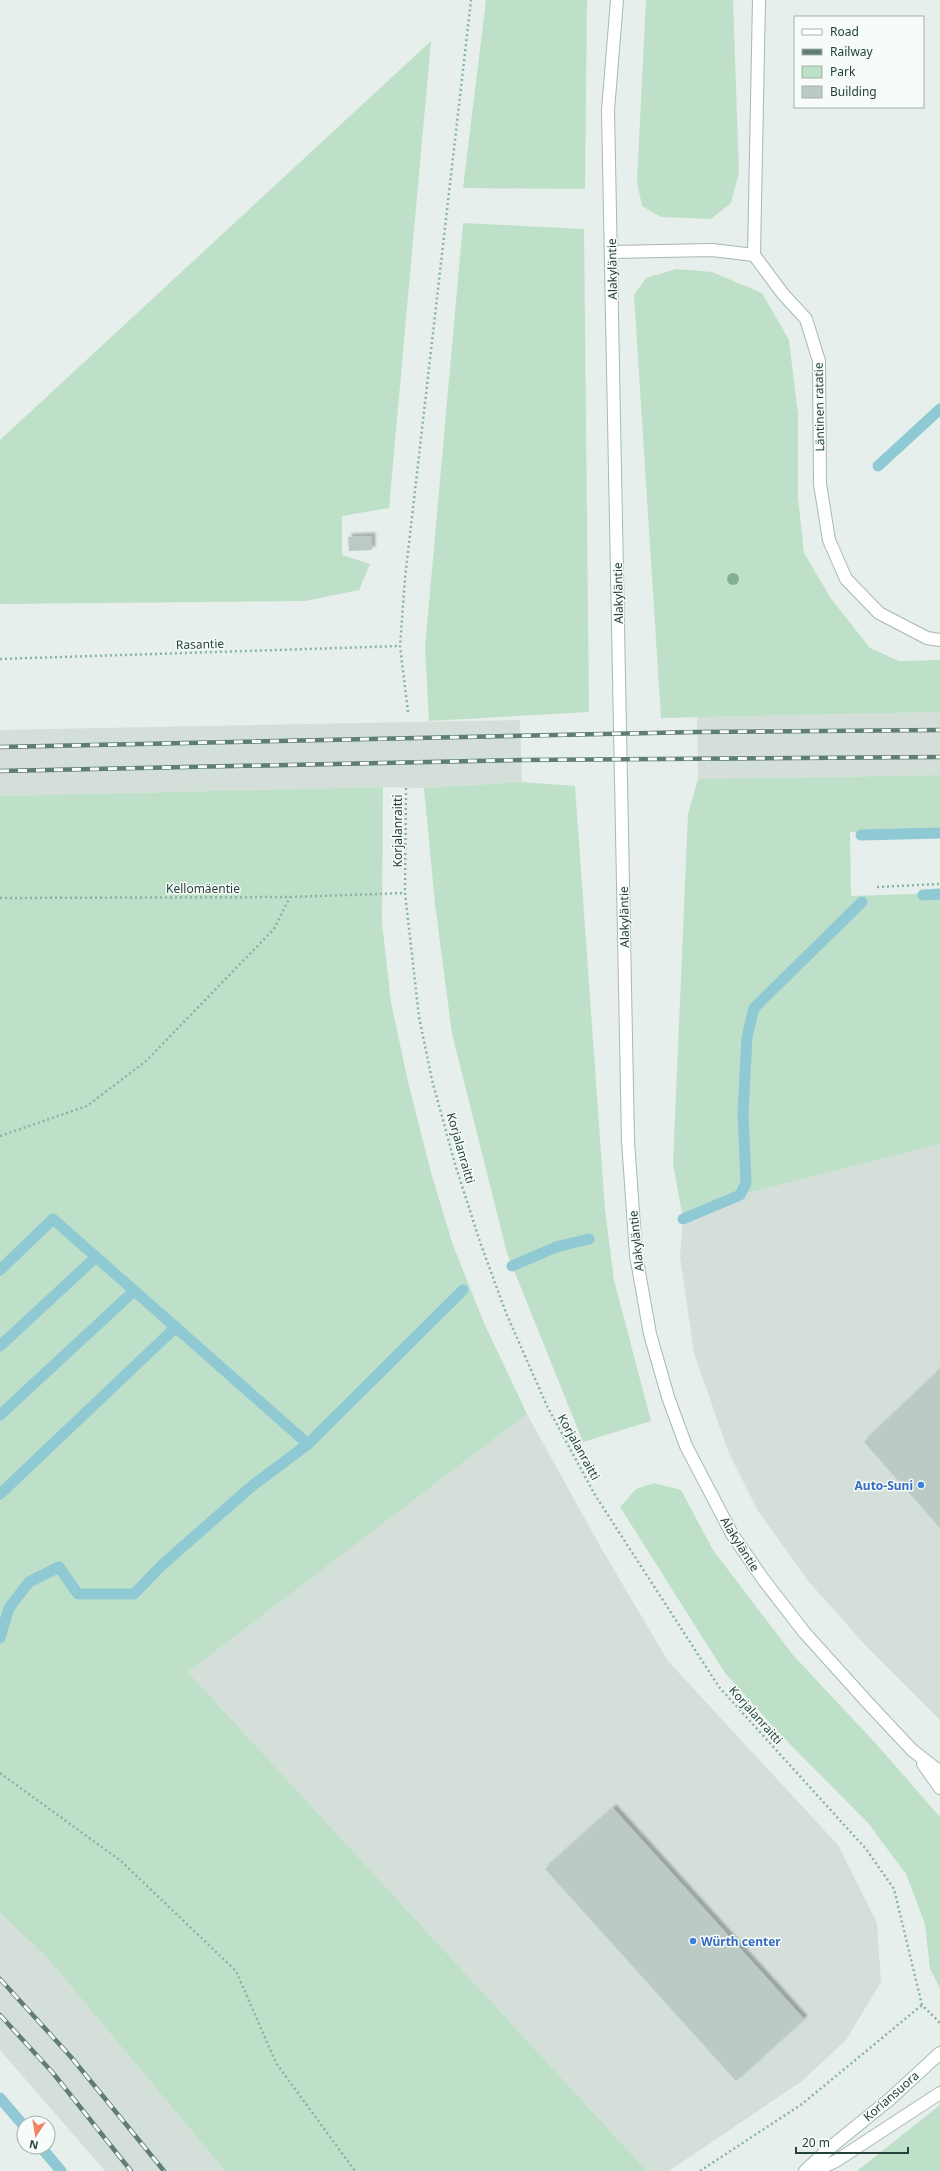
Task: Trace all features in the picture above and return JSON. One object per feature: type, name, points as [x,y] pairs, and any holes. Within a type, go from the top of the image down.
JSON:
[{"type":"street","name":"Alakyläntie","points":[[616,0],[608,110],[612,252],[628,1141],[636,1255],[650,1334],[668,1398],[686,1446],[732,1534],[763,1579],[804,1632],[912,1750],[940,1788]]},
{"type":"street","points":[[612,252],[712,250],[754,255],[760,0]]},
{"type":"street","name":"Läntinen ratatie","points":[[754,255],[783,294],[806,319],[819,361],[820,484],[829,540],[846,579],[879,613],[927,638],[940,640]]},
{"type":"street","name":"Alakyläntie","points":[[912,1750],[940,1772]]},
{"type":"street","name":"Koriansuora","points":[[805,2171],[832,2146],[890,2099],[940,2052]]},
{"type":"street","name":"Koriansuora","points":[[814,2171],[836,2161],[940,2093]]},
{"type":"path","points":[[408,712],[400,646],[405,578],[471,0]]},
{"type":"path","name":"Rasantie","points":[[0,658],[400,646]]},
{"type":"path","name":"Korjalanraitti","points":[[406,788],[406,893],[419,1017],[432,1080],[455,1164],[480,1242],[504,1306],[546,1406],[595,1495],[719,1687],[866,1849],[894,1889],[922,2005]]},
{"type":"path","points":[[876,887],[940,884]]},
{"type":"path","name":"Kellomäentie","points":[[0,898],[290,897],[406,893]]},
{"type":"path","points":[[0,1136],[87,1106],[146,1061],[274,929],[290,897]]},
{"type":"path","points":[[0,1773],[121,1861],[236,1971],[276,2063],[355,2171]]},
{"type":"path","points":[[700,2171],[802,2104],[922,2005],[940,2023]]},
{"type":"shaded area","points":[[940,712],[940,775],[698,779],[697,717]]},
{"type":"shaded area","points":[[520,720],[522,782],[424,788],[383,787],[0,796],[0,730]]},
{"type":"shaded area","points":[[940,1144],[940,1720],[866,1646],[809,1582],[758,1511],[728,1451],[694,1353],[680,1257],[683,1220],[740,1195]]},
{"type":"shaded area","points":[[527,1414],[600,1546],[668,1661],[838,1845],[877,1923],[881,1982],[846,2040],[802,2081],[669,2171],[647,2171],[188,1672]]},
{"type":"shaded area","points":[[0,1912],[49,1960],[225,2171],[105,2171],[0,2050]]},
{"type":"green space","points":[[486,0],[587,0],[585,189],[463,188]]},
{"type":"green space","points":[[646,0],[733,0],[739,173],[731,203],[711,219],[661,217],[642,206],[637,182]]},
{"type":"green space","points":[[431,41],[389,508],[342,516],[342,555],[370,564],[359,590],[305,601],[0,604],[0,440]]},
{"type":"green space","points":[[463,223],[584,229],[589,712],[429,721],[425,648]]},
{"type":"green space","points":[[676,269],[712,272],[762,293],[789,340],[798,414],[798,498],[804,553],[832,600],[870,648],[899,661],[940,660],[940,712],[661,718],[634,295],[646,278]]},
{"type":"green space","points":[[940,775],[940,830],[850,832],[851,896],[940,893],[940,1144],[740,1195],[683,1219],[673,1164],[688,814],[698,779]]},
{"type":"green space","points":[[522,782],[575,786],[605,1209],[614,1280],[651,1421],[583,1442],[507,1253],[452,1034],[435,904],[424,788]]},
{"type":"green space","points":[[383,787],[382,923],[391,1002],[408,1082],[432,1176],[453,1245],[484,1323],[527,1414],[188,1672],[647,2171],[225,2171],[49,1960],[0,1912],[0,796]]},
{"type":"green space","points":[[654,1483],[681,1490],[713,1550],[793,1655],[879,1747],[940,1817],[940,1988],[930,1969],[925,1924],[906,1874],[868,1823],[781,1735],[725,1673],[620,1507],[636,1489]]},
{"type":"green space","points":[[940,2105],[940,2171],[857,2171]]},
{"type":"building","points":[[372,536],[372,550],[349,551],[348,537]]},
{"type":"building","name":"Auto-Suni","points":[[940,1370],[940,1528],[864,1442]]},
{"type":"building","points":[[613,1808],[804,2019],[736,2081],[545,1869]]},
{"type":"waterway","points":[[878,466],[940,409]]},
{"type":"waterway","points":[[861,835],[940,833]]},
{"type":"waterway","points":[[923,895],[940,894]]},
{"type":"waterway","points":[[683,1219],[740,1195],[746,1183],[743,1113],[747,1037],[754,1008],[862,902]]},
{"type":"waterway","points":[[0,1270],[53,1219],[308,1444]]},
{"type":"waterway","points":[[512,1266],[556,1247],[589,1239]]},
{"type":"waterway","points":[[0,1346],[95,1258]]},
{"type":"waterway","points":[[0,1638],[9,1608],[29,1582],[59,1567],[78,1594],[134,1594],[162,1565],[252,1486],[308,1444],[463,1290]]},
{"type":"waterway","points":[[0,1415],[134,1291]]},
{"type":"waterway","points":[[0,1494],[176,1327]]},
{"type":"waterway","points":[[0,2098],[16,2117]]},
{"type":"waterway","points":[[48,2155],[61,2171]]},
{"type":"railway","points":[[0,747],[698,732],[940,730]]},
{"type":"railway","points":[[0,771],[521,760],[940,757]]},
{"type":"railway","points":[[0,1979],[71,2057],[164,2171]]},
{"type":"railway","points":[[0,2015],[53,2073],[131,2171]]},
{"type":"place","name":"Auto-Suni","points":[[921,1485]]},
{"type":"place","name":"Würth center","points":[[693,1941]]}]
